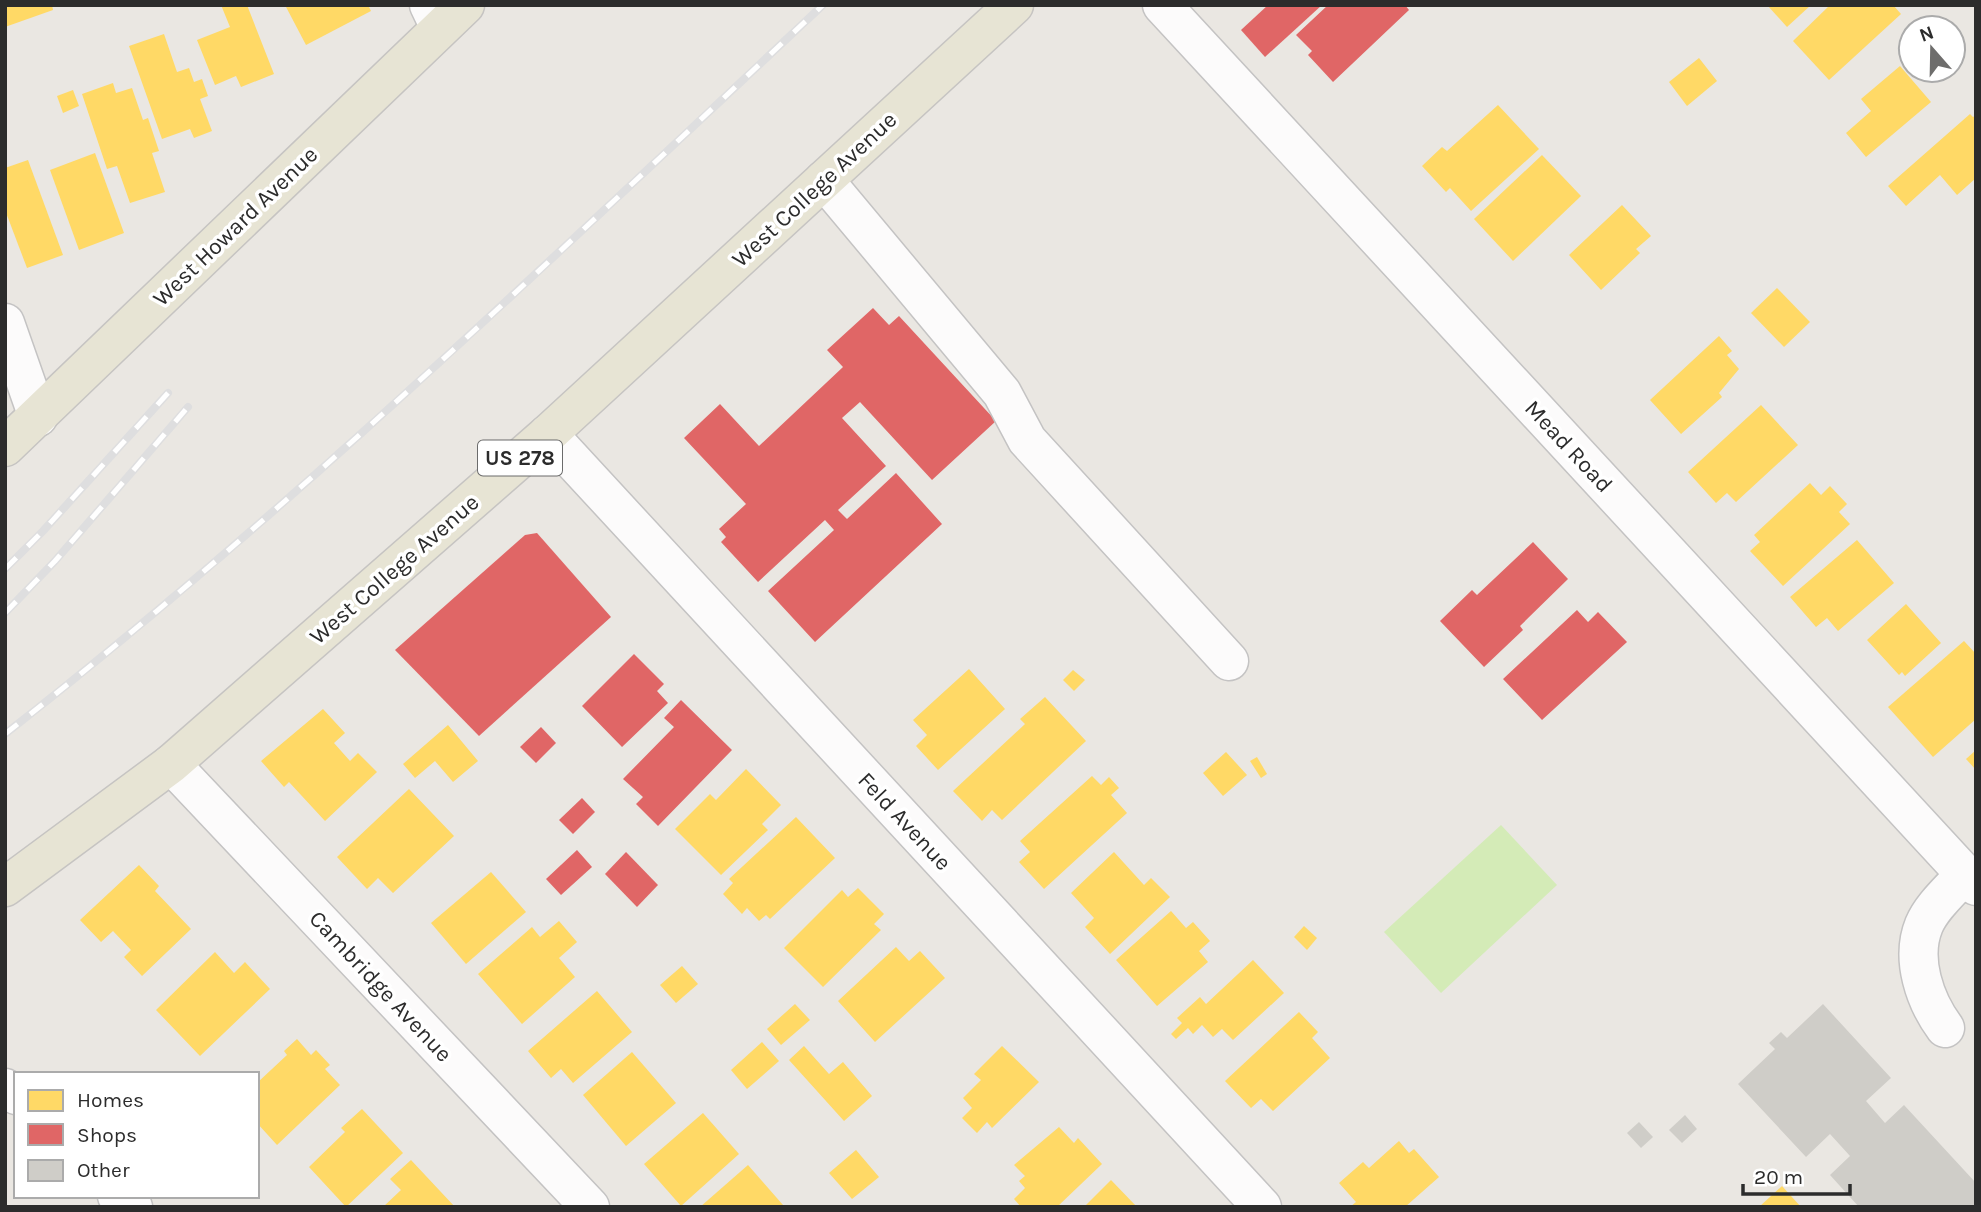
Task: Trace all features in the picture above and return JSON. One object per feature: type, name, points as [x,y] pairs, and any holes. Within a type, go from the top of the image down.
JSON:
[{"type":"main road","name":"West College Avenue","points":[[5,887],[171,764],[548,434],[1014,5]]},
{"type":"main road","name":"West Howard Avenue","points":[[5,447],[444,13]]},
{"type":"street","name":"Mead Road","points":[[1162,5],[1970,880]]},
{"type":"street","points":[[824,180],[1002,393],[1027,440],[1229,661]]},
{"type":"street","points":[[5,324],[38,417]]},
{"type":"street","name":"Feld Avenue","points":[[548,434],[1262,1207]]},
{"type":"street","name":"Cambridge Avenue","points":[[171,764],[590,1207]]},
{"type":"street","points":[[1945,1028],[1932,1011],[1921,977],[1918,951],[1924,926],[1941,900],[1970,880]]},
{"type":"green space","points":[[1501,825],[1557,885],[1441,993],[1384,932]]},
{"type":"building: Homes","points":[[5,5],[52,5],[53,10],[5,27]]},
{"type":"building: Homes","points":[[221,5],[247,5],[274,74],[241,87],[236,76],[215,85],[197,40],[230,27]]},
{"type":"building: Homes","points":[[285,5],[368,5],[371,11],[306,45]]},
{"type":"building: Homes","points":[[1767,5],[1811,5],[1787,27]]},
{"type":"building: Homes","points":[[1830,5],[1893,5],[1901,14],[1897,14],[1897,18],[1829,80],[1793,41]]},
{"type":"building: Homes","points":[[164,34],[177,72],[189,68],[194,82],[202,79],[208,96],[200,99],[212,131],[194,138],[190,129],[162,139],[129,46]]},
{"type":"building: Homes","points":[[1699,58],[1717,81],[1687,106],[1669,82]]},
{"type":"building: Homes","points":[[1897,69],[1897,84],[1916,84],[1931,102],[1866,157],[1846,133],[1871,111],[1861,99]]},
{"type":"building: Homes","points":[[113,83],[116,93],[132,88],[143,120],[148,118],[159,151],[152,153],[165,192],[130,203],[117,166],[107,169],[82,94]]},
{"type":"building: Homes","points":[[73,90],[79,106],[63,113],[57,96]]},
{"type":"building: Homes","points":[[1498,105],[1539,149],[1471,211],[1450,188],[1446,192],[1422,166],[1442,147],[1447,151]]},
{"type":"building: Homes","points":[[1970,114],[1973,117],[1976,115],[1976,178],[1957,195],[1940,175],[1906,206],[1888,186]]},
{"type":"building: Homes","points":[[95,153],[124,233],[79,250],[50,170]]},
{"type":"building: Homes","points":[[1542,155],[1581,196],[1513,261],[1474,219]]},
{"type":"building: Homes","points":[[28,160],[63,255],[27,268],[5,210],[5,168]]},
{"type":"building: Homes","points":[[1622,205],[1651,236],[1636,249],[1640,253],[1601,290],[1569,255]]},
{"type":"building: Homes","points":[[1777,288],[1810,322],[1784,347],[1751,313]]},
{"type":"building: Homes","points":[[1719,336],[1732,351],[1727,355],[1739,369],[1719,393],[1722,397],[1681,434],[1650,400]]},
{"type":"building: Homes","points":[[1761,405],[1798,445],[1736,502],[1727,493],[1716,503],[1688,472]]},
{"type":"building: Homes","points":[[1810,483],[1821,495],[1830,486],[1847,504],[1839,512],[1850,524],[1783,586],[1750,551],[1760,542],[1754,535]]},
{"type":"building: Homes","points":[[1857,540],[1894,583],[1838,631],[1827,618],[1816,627],[1790,597]]},
{"type":"building: Homes","points":[[1906,604],[1941,643],[1905,676],[1902,672],[1899,675],[1867,640]]},
{"type":"building: Homes","points":[[1964,641],[1976,654],[1976,719],[1933,757],[1888,707]]},
{"type":"building: Homes","points":[[969,669],[1005,709],[938,770],[916,746],[927,735],[913,720]]},
{"type":"building: Homes","points":[[1073,670],[1085,680],[1074,691],[1063,680]]},
{"type":"building: Homes","points":[[1045,697],[1086,741],[1002,820],[992,810],[982,821],[953,791],[1025,724],[1020,719]]},
{"type":"building: Homes","points":[[323,709],[345,733],[334,743],[350,761],[358,753],[377,772],[325,821],[289,782],[284,787],[261,761]]},
{"type":"building: Homes","points":[[448,725],[478,761],[453,782],[435,761],[415,778],[403,764]]},
{"type":"building: Homes","points":[[1976,750],[1976,770],[1966,759]]},
{"type":"building: Homes","points":[[1226,752],[1247,775],[1223,796],[1203,773]]},
{"type":"building: Homes","points":[[1257,757],[1267,774],[1261,778],[1250,761]]},
{"type":"building: Homes","points":[[746,769],[781,805],[762,824],[768,830],[721,875],[675,829],[710,794],[716,800]]},
{"type":"building: Homes","points":[[1092,776],[1101,785],[1109,777],[1119,788],[1111,795],[1127,813],[1044,889],[1019,862],[1030,852],[1020,841]]},
{"type":"building: Homes","points":[[409,789],[454,836],[393,893],[378,878],[367,889],[337,857]]},
{"type":"building: Homes","points":[[796,817],[835,858],[770,919],[766,915],[759,921],[747,908],[742,914],[723,894],[733,883],[729,879]]},
{"type":"building: Homes","points":[[1114,852],[1144,885],[1151,878],[1170,897],[1110,954],[1085,927],[1094,918],[1071,893]]},
{"type":"building: Homes","points":[[139,865],[159,886],[155,891],[191,929],[142,976],[124,957],[131,950],[113,931],[101,942],[80,920]]},
{"type":"building: Homes","points":[[491,872],[526,912],[466,964],[431,923]]},
{"type":"building: Homes","points":[[858,888],[884,914],[874,924],[881,930],[823,987],[784,948],[842,890],[848,897]]},
{"type":"building: Homes","points":[[1171,911],[1186,928],[1193,922],[1210,941],[1199,951],[1208,962],[1157,1006],[1116,960]]},
{"type":"building: Homes","points":[[559,921],[577,942],[559,958],[575,977],[522,1024],[478,974],[532,927],[540,937]]},
{"type":"building: Homes","points":[[1304,926],[1317,938],[1307,950],[1294,937]]},
{"type":"building: Homes","points":[[896,947],[909,961],[920,951],[945,978],[875,1042],[838,1001]]},
{"type":"building: Homes","points":[[215,952],[234,973],[245,962],[270,989],[200,1056],[156,1010]]},
{"type":"building: Homes","points":[[1253,960],[1284,993],[1233,1040],[1222,1029],[1213,1037],[1202,1025],[1193,1034],[1188,1028],[1176,1039],[1171,1034],[1182,1023],[1177,1018],[1200,997],[1206,1004]]},
{"type":"building: Homes","points":[[682,966],[698,984],[676,1003],[660,985]]},
{"type":"building: Homes","points":[[597,991],[632,1032],[573,1083],[561,1069],[551,1078],[528,1051]]},
{"type":"building: Homes","points":[[795,1004],[810,1020],[781,1045],[767,1029]]},
{"type":"building: Homes","points":[[1299,1012],[1318,1032],[1312,1038],[1330,1058],[1273,1111],[1261,1099],[1251,1108],[1225,1081]]},
{"type":"building: Homes","points":[[297,1039],[311,1055],[316,1050],[330,1065],[325,1069],[340,1085],[277,1145],[259,1125],[259,1081],[287,1055],[284,1051]]},
{"type":"building: Homes","points":[[762,1042],[779,1061],[747,1089],[731,1070]]},
{"type":"building: Homes","points":[[804,1046],[829,1074],[843,1062],[872,1096],[844,1121],[789,1060]]},
{"type":"building: Homes","points":[[1002,1046],[1039,1082],[992,1128],[987,1122],[977,1133],[962,1118],[972,1108],[963,1098],[981,1080],[974,1074]]},
{"type":"building: Homes","points":[[632,1052],[676,1103],[626,1146],[583,1095]]},
{"type":"building: Homes","points":[[362,1109],[403,1153],[346,1207],[309,1167],[345,1132],[341,1128]]},
{"type":"building: Homes","points":[[703,1113],[739,1154],[681,1206],[644,1164]]},
{"type":"building: Homes","points":[[1059,1127],[1074,1143],[1078,1138],[1102,1164],[1057,1207],[1021,1207],[1014,1199],[1025,1188],[1019,1181],[1025,1176],[1014,1165]]},
{"type":"building: Homes","points":[[1399,1141],[1409,1153],[1414,1149],[1439,1177],[1405,1207],[1350,1207],[1356,1202],[1339,1183],[1363,1162],[1369,1168]]},
{"type":"building: Homes","points":[[856,1150],[879,1177],[852,1199],[829,1173]]},
{"type":"building: Homes","points":[[411,1160],[455,1207],[383,1207],[401,1190],[390,1179]]},
{"type":"building: Homes","points":[[748,1165],[783,1205],[700,1207]]},
{"type":"building: Homes","points":[[1111,1180],[1137,1207],[1084,1207]]},
{"type":"building: Homes","points":[[1782,1186],[1801,1207],[1759,1207]]},
{"type":"building: Shops","points":[[1268,5],[1322,5],[1265,57],[1241,30]]},
{"type":"building: Shops","points":[[1328,5],[1405,5],[1409,10],[1333,82],[1308,55],[1312,51],[1296,35]]},
{"type":"building: Shops","points":[[873,308],[889,325],[899,316],[996,421],[932,480],[860,402],[842,418],[886,466],[838,510],[847,519],[896,473],[942,524],[815,642],[768,591],[834,530],[825,520],[758,582],[721,542],[726,537],[719,529],[746,504],[684,438],[720,404],[759,446],[843,367],[827,350]]},
{"type":"building: Shops","points":[[537,533],[611,617],[479,736],[395,650],[525,535]]},
{"type":"building: Shops","points":[[1533,542],[1568,579],[1520,626],[1523,630],[1484,667],[1440,621],[1472,590],[1477,595]]},
{"type":"building: Shops","points":[[1577,610],[1588,622],[1598,612],[1627,642],[1542,720],[1503,679]]},
{"type":"building: Shops","points":[[634,654],[664,684],[657,691],[668,703],[622,747],[582,706]]},
{"type":"building: Shops","points":[[681,700],[732,750],[658,826],[636,804],[643,797],[623,779],[674,727],[664,718]]},
{"type":"building: Shops","points":[[541,727],[556,743],[536,763],[520,747]]},
{"type":"building: Shops","points":[[582,798],[595,812],[573,834],[559,820]]},
{"type":"building: Shops","points":[[577,850],[592,867],[561,895],[546,879]]},
{"type":"building: Shops","points":[[626,852],[658,885],[637,907],[605,874]]},
{"type":"building: Other","points":[[1823,1004],[1891,1078],[1866,1101],[1885,1123],[1904,1105],[1976,1183],[1976,1207],[1859,1207],[1830,1175],[1850,1156],[1830,1134],[1806,1157],[1738,1084],[1775,1049],[1769,1043],[1781,1032],[1787,1038]]},
{"type":"building: Other","points":[[1685,1115],[1697,1129],[1682,1143],[1669,1130]]},
{"type":"building: Other","points":[[1639,1122],[1653,1137],[1641,1148],[1627,1133]]},
{"type":"railway","points":[[5,734],[112,648],[320,470],[523,286],[823,5]]},
{"type":"railway","points":[[5,569],[168,393]]},
{"type":"railway","points":[[5,613],[55,561],[188,407]]}]
